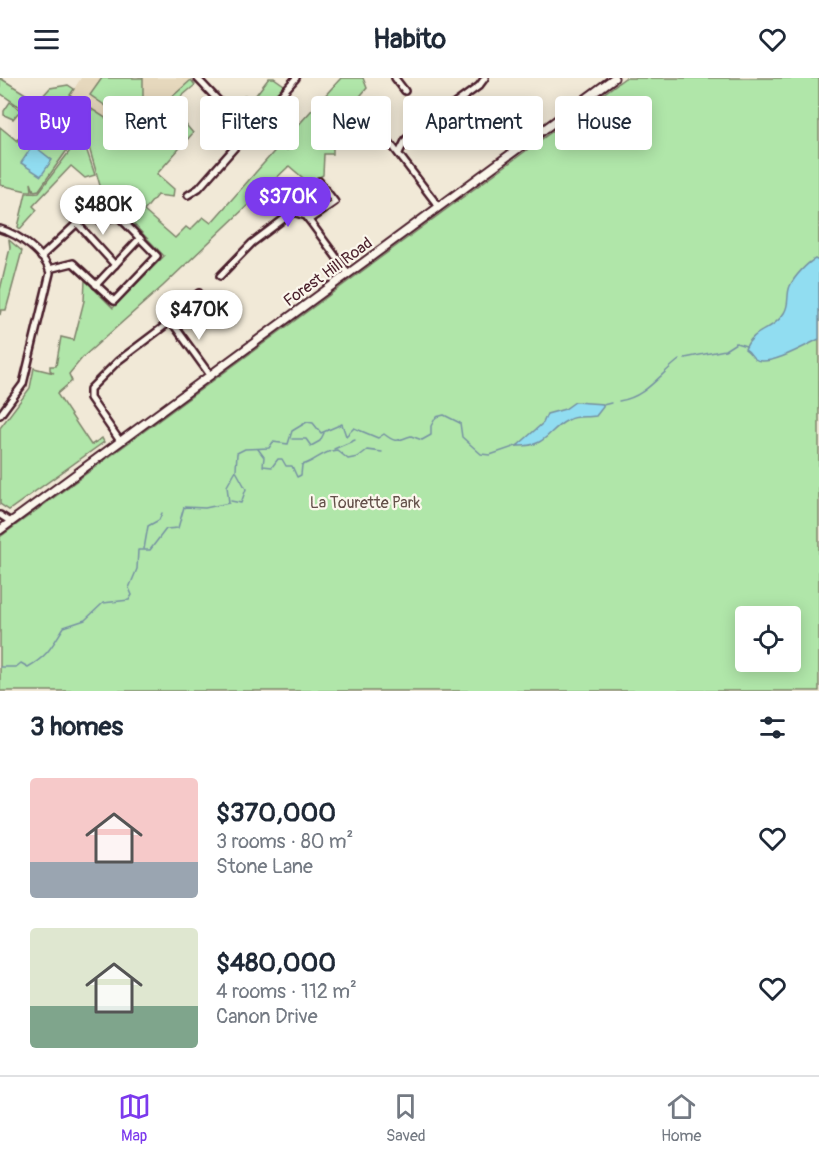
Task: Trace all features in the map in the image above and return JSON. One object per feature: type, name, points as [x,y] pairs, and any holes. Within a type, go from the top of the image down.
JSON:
[{"type":"street","points":[[197,78],[214,96]]},
{"type":"street","points":[[395,78],[405,91]]},
{"type":"street","points":[[399,153],[406,139],[479,86],[485,78]]},
{"type":"street","name":"Forest Hill Road","points":[[0,530],[614,78]]},
{"type":"street","points":[[279,96],[294,79]]},
{"type":"street","points":[[391,143],[439,207]]},
{"type":"street","points":[[188,195],[199,188],[232,150]]},
{"type":"street","points":[[309,220],[335,202],[319,181]]},
{"type":"street","points":[[41,257],[90,211],[100,221],[118,216],[157,257],[114,301],[73,263],[49,269]]},
{"type":"street","points":[[220,276],[252,243],[288,213],[302,213],[309,220],[348,273]]},
{"type":"street","points":[[76,222],[115,265]]},
{"type":"street","points":[[0,230],[15,234],[41,257],[49,269],[50,277],[23,384],[0,415]]},
{"type":"street","points":[[96,285],[140,238]]},
{"type":"street","points":[[120,441],[90,398],[90,389],[118,360],[171,321],[175,312],[199,293]]},
{"type":"street","points":[[171,321],[210,375]]},
{"type":"street","points":[[0,515],[11,522]]},
{"type":"shaded area","points":[[81,78],[189,78],[191,80],[173,96],[103,96],[103,116],[91,109],[91,96],[70,95]]},
{"type":"green space","points":[[0,78],[29,96],[18,96],[18,106],[0,93]]},
{"type":"green space","points":[[102,78],[143,78],[143,96],[103,96],[103,104],[90,95]]},
{"type":"green space","points":[[269,78],[274,78],[284,85],[273,96],[255,96]]},
{"type":"green space","points":[[341,78],[363,78],[367,88],[360,96],[325,96]]},
{"type":"green space","name":"La Tourette Park","points":[[625,78],[819,78],[819,691],[0,691],[0,537],[527,150],[543,150],[543,138],[555,129],[555,150],[652,150],[652,96],[600,96]]},
{"type":"green space","points":[[191,80],[195,85],[182,96],[173,96]]},
{"type":"green space","points":[[68,85],[74,89],[72,96],[43,96],[50,88]]},
{"type":"green space","points":[[10,102],[18,108],[18,113],[13,119],[4,115]]},
{"type":"green space","points":[[91,109],[103,116],[103,150],[178,150],[157,174],[174,189],[173,197],[157,195],[144,211],[175,238],[186,227],[190,230],[203,217],[211,223],[275,150],[299,150],[299,124],[311,111],[311,150],[333,150],[333,154],[324,154],[323,175],[309,183],[289,166],[163,286],[83,357],[69,374],[72,381],[57,394],[91,445],[102,438],[104,442],[9,510],[0,504],[0,428],[30,388],[34,368],[54,373],[50,370],[50,366],[56,366],[61,337],[74,340],[84,301],[85,280],[113,308],[164,256],[117,207],[108,211],[101,200],[97,204],[101,189],[90,150]]},
{"type":"green space","points":[[0,127],[16,140],[18,139],[18,150],[67,150],[39,190],[34,191],[31,183],[32,191],[0,185]]},
{"type":"green space","points":[[188,127],[193,133],[188,139]]},
{"type":"green space","points":[[70,150],[87,151],[95,175],[85,178],[71,166],[33,206],[37,210],[20,229],[18,227],[26,193],[39,192]]},
{"type":"green space","points":[[9,240],[22,251],[6,310],[1,310],[0,315],[0,290],[10,248]]},
{"type":"water","points":[[30,150],[39,150],[52,160],[41,176],[21,163]]},
{"type":"water","points":[[815,259],[819,261],[819,339],[768,361],[755,359],[745,349],[749,342],[779,319],[786,310],[792,282]]},
{"type":"water","points":[[575,402],[603,404],[603,407],[596,416],[568,420],[535,444],[517,446],[543,423],[547,414],[565,409]]},
{"type":"waterway","points":[[685,358],[725,350],[736,343],[746,346]]},
{"type":"waterway","points":[[619,401],[629,399],[645,390],[679,360]]},
{"type":"waterway","points":[[603,405],[611,403]]},
{"type":"waterway","points":[[0,667],[16,667],[21,663],[28,667],[45,655],[64,627],[85,620],[103,603],[129,600],[132,595],[129,588],[137,569],[138,550],[150,550],[166,529],[178,528],[184,507],[205,508],[229,503],[227,486],[236,470],[237,453],[245,449],[269,448],[273,442],[288,444],[292,431],[307,422],[313,423],[321,433],[342,424],[346,436],[354,428],[378,438],[384,434],[395,440],[411,436],[422,440],[431,435],[431,426],[436,417],[444,415],[460,423],[462,437],[481,454],[490,455],[519,445]]},
{"type":"waterway","points":[[292,439],[306,439],[311,446],[320,441],[324,433]]},
{"type":"waterway","points":[[334,449],[355,440]]},
{"type":"waterway","points":[[258,449],[264,457],[263,466],[272,467],[278,459],[282,459],[286,466],[292,466],[297,477],[301,475],[302,465],[332,451],[337,450],[348,459],[358,457],[367,450],[382,452]]},
{"type":"waterway","points":[[231,501],[241,503],[246,489],[236,471]]},
{"type":"waterway","points":[[144,549],[148,526],[159,520],[162,513]]}]
